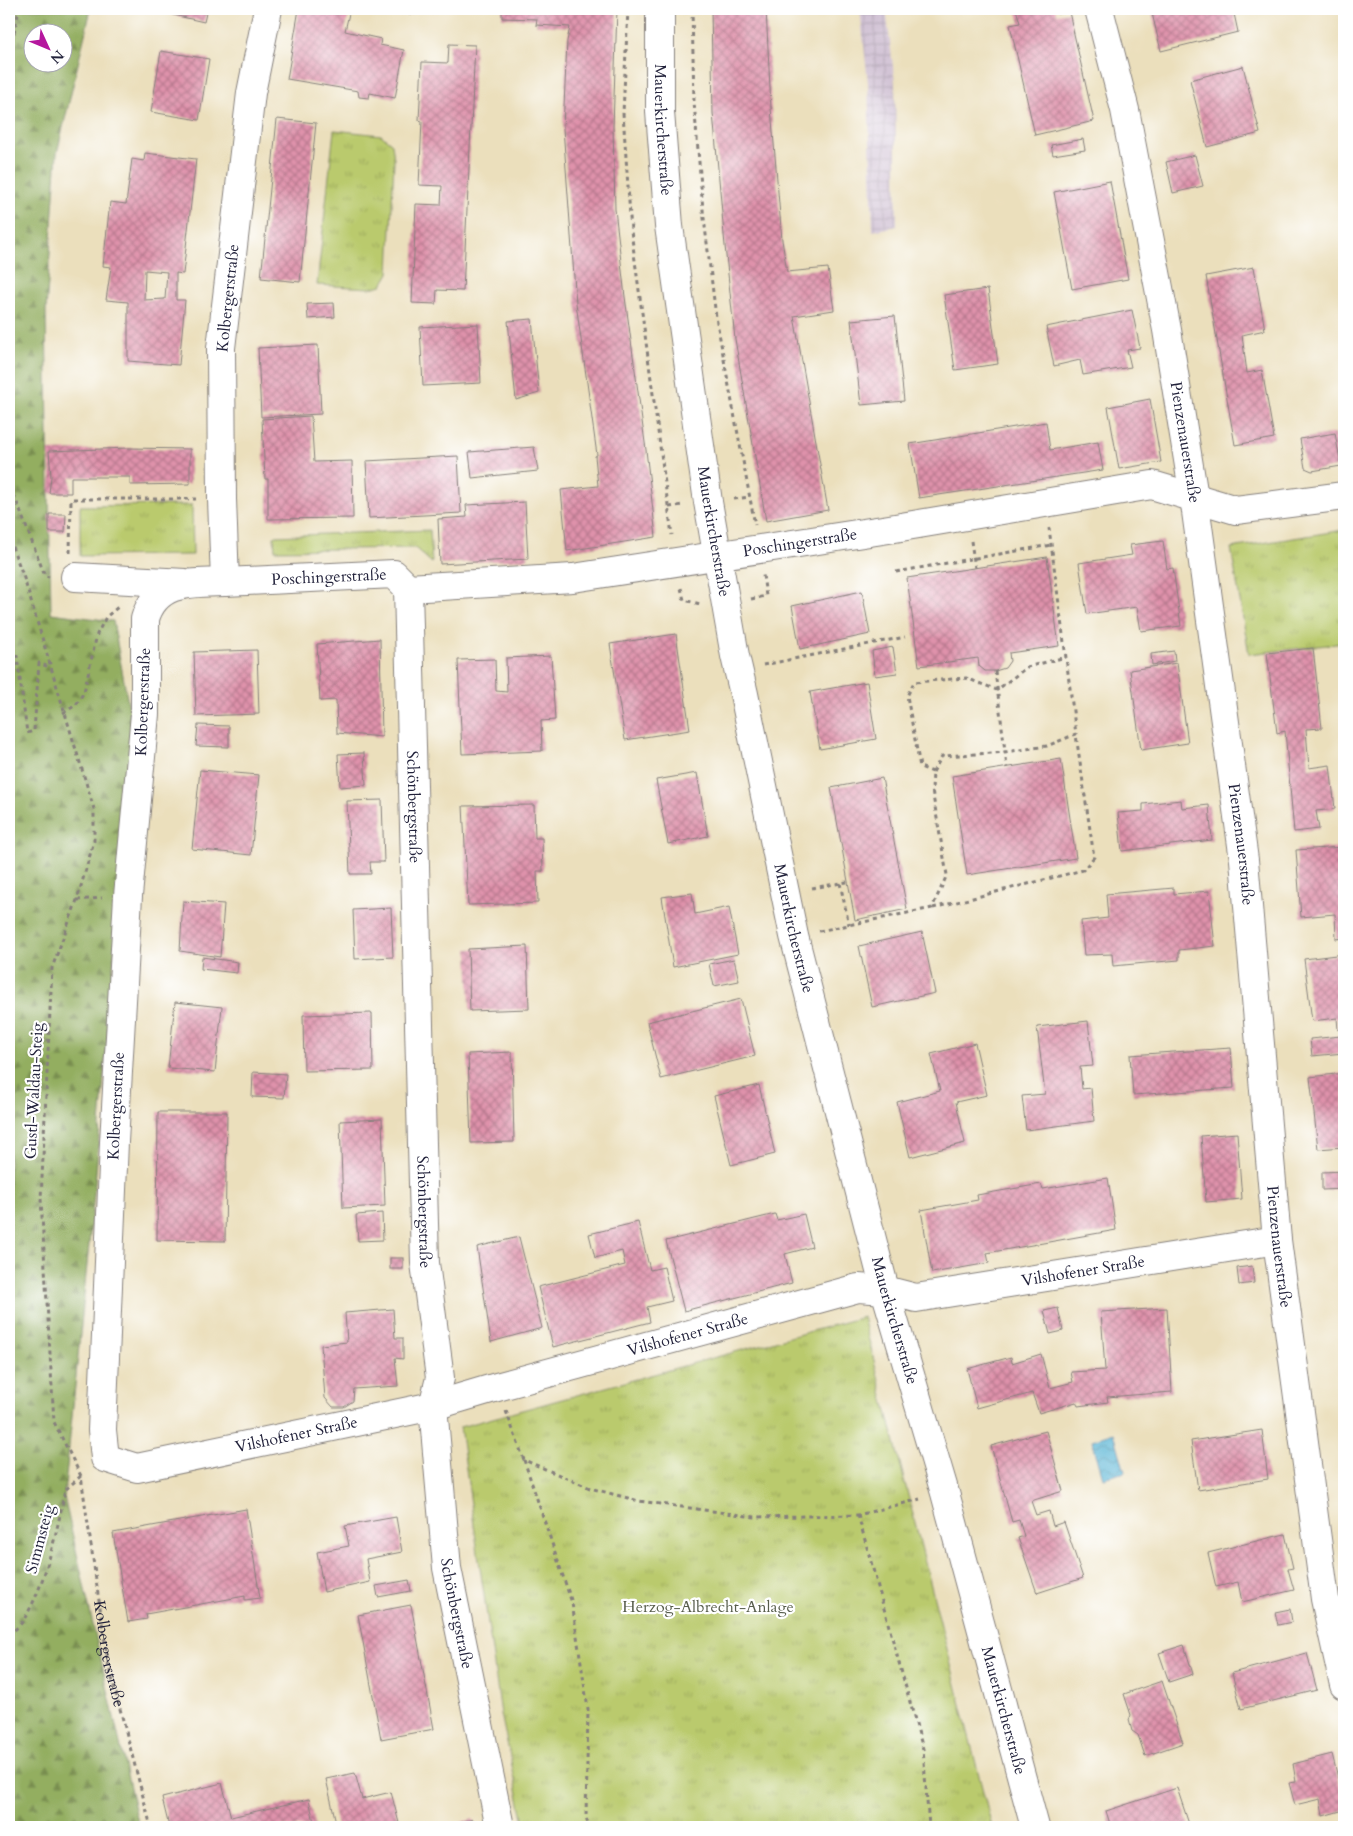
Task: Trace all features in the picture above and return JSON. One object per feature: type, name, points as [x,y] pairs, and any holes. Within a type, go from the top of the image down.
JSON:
[{"type":"street","name":"Kolbergerstraße","points":[[225,582],[222,499],[221,348],[251,93],[268,9]]},
{"type":"street","name":"Mauerkircherstraße","points":[[660,9],[660,112],[668,226],[717,555],[735,656],[792,928],[885,1290],[945,1493],[1036,1827]]},
{"type":"street","name":"Pienzenauerstraße","points":[[1099,9],[1125,110],[1166,330],[1194,497],[1244,860],[1277,1240],[1325,1598],[1344,1684]]},
{"type":"street","name":"Poschingerstraße","points":[[225,582],[394,574],[408,588],[573,578],[1152,485],[1236,510],[1344,496]]},
{"type":"street","points":[[72,577],[186,583],[225,582]]},
{"type":"street","points":[[148,608],[156,598],[171,588],[186,583]]},
{"type":"street","name":"Schönbergstraße","points":[[408,588],[424,1263],[440,1378],[433,1406],[447,1568],[500,1827]]},
{"type":"street","name":"Kolbergerstraße","points":[[105,1458],[102,1430],[114,1142],[128,896],[145,714],[145,619],[148,608]]},
{"type":"street","name":"Vilshofener Straße","points":[[105,1458],[137,1468],[433,1406],[858,1288],[885,1290],[916,1298],[1277,1240]]},
{"type":"path","points":[[9,57],[19,9]]},
{"type":"path","points":[[628,9],[624,113],[631,231],[676,562],[684,600],[704,604]]},
{"type":"path","points":[[692,9],[694,102],[704,220],[716,317],[759,548],[766,596],[745,600]]},
{"type":"path","points":[[9,489],[16,500],[45,576],[72,577],[71,499],[222,499]]},
{"type":"path","points":[[835,928],[932,908],[1083,870],[1094,857],[1046,503]]},
{"type":"path","name":"Gustl-Waldau-Steig","points":[[9,539],[23,575],[63,713],[94,809],[94,841],[77,900],[52,968],[41,1199],[54,1422],[81,1476]]},
{"type":"path","points":[[896,572],[1051,545]]},
{"type":"path","points":[[972,550],[975,568]]},
{"type":"path","points":[[63,713],[76,705],[84,692],[97,634],[106,617],[121,606],[148,608]]},
{"type":"path","points":[[785,661],[905,638]]},
{"type":"path","points":[[9,692],[11,656],[17,656],[27,733],[34,731],[39,663],[50,667]]},
{"type":"path","points":[[997,690],[1027,667],[1066,657]]},
{"type":"path","points":[[995,672],[1007,767]]},
{"type":"path","points":[[933,772],[920,767],[907,696],[914,682],[966,678],[997,690]]},
{"type":"path","points":[[932,908],[947,875],[932,790],[933,772],[942,756],[1006,752],[1047,746],[1076,734]]},
{"type":"path","points":[[828,886],[847,882]]},
{"type":"path","points":[[840,883],[849,925]]},
{"type":"path","points":[[497,1387],[524,1460],[572,1603],[588,1708],[586,1818],[589,1827]]},
{"type":"path","name":"Simmsteig","points":[[9,1636],[24,1619],[42,1580],[65,1490],[105,1458]]},
{"type":"path","points":[[524,1460],[590,1488],[638,1501],[755,1517],[858,1516],[945,1493]]},
{"type":"path","name":"Kolbergerstraße","points":[[81,1476],[108,1663],[151,1827]]},
{"type":"path","points":[[858,1516],[923,1748],[929,1827]]},
{"type":"shaded area","points":[[860,9],[886,9],[895,83],[897,226],[873,231],[868,83]]},
{"type":"green space","points":[[9,9],[91,9],[57,153],[46,311],[51,613],[113,621],[133,730],[95,1184],[64,1497],[139,1827],[9,1827]]},
{"type":"green space","points":[[334,130],[381,135],[392,144],[394,159],[389,273],[382,285],[370,288],[317,285]]},
{"type":"green space","points":[[192,505],[193,555],[80,556],[80,506]]},
{"type":"green space","points":[[430,530],[432,563],[415,548],[275,550],[274,536]]},
{"type":"green space","points":[[1344,530],[1344,643],[1249,654],[1231,548]]},
{"type":"green space","name":"Herzog-Albrecht-Anlage","points":[[863,1317],[992,1827],[525,1827],[501,1714],[460,1427]]},
{"type":"water","points":[[1114,1433],[1125,1472],[1103,1478],[1092,1440]]},
{"type":"building","points":[[147,9],[207,9],[204,22]]},
{"type":"building","points":[[299,9],[350,9],[345,31],[381,39],[380,45],[404,50],[395,98],[370,93],[369,98],[359,97],[358,91],[287,79]]},
{"type":"building","points":[[360,9],[412,9],[411,15],[386,11],[385,15]]},
{"type":"building","points":[[502,9],[617,9],[613,127],[615,209],[656,537],[567,551],[561,490],[598,486],[595,456],[597,455],[576,303],[563,128],[567,41],[570,27],[536,25],[537,19],[502,18]]},
{"type":"building","points":[[711,9],[766,9],[771,108],[782,240],[787,272],[828,268],[834,310],[794,316],[828,510],[766,521],[735,339],[725,246],[713,113]]},
{"type":"building","points":[[1016,9],[1055,9],[1057,14],[1069,12],[1094,121],[1035,135],[1010,25],[1020,23]]},
{"type":"building","points":[[1151,9],[1233,9],[1238,32],[1161,51]]},
{"type":"building","points":[[449,44],[475,45],[463,291],[437,290],[436,304],[412,303],[416,204],[441,205],[442,186],[419,185],[422,121],[419,120],[422,62],[448,63]]},
{"type":"building","points":[[161,51],[209,59],[199,120],[151,112]]},
{"type":"building","points":[[1243,66],[1260,133],[1207,147],[1190,80]]},
{"type":"building","points":[[277,119],[316,123],[300,282],[261,278]]},
{"type":"building","points":[[1083,139],[1085,150],[1053,155],[1051,145]]},
{"type":"building","points":[[145,153],[196,159],[183,274],[176,273],[176,300],[185,300],[179,365],[128,361],[128,302],[106,300],[111,267],[103,266],[110,202],[126,204],[132,159],[144,161]],"holes":[[[145,270],[167,272],[165,299],[144,300]]]},
{"type":"building","points":[[1195,155],[1203,186],[1173,193],[1166,162]]},
{"type":"building","points":[[1110,181],[1128,279],[1072,289],[1054,192]]},
{"type":"building","points":[[1254,267],[1265,330],[1242,335],[1247,373],[1262,370],[1274,438],[1235,445],[1206,276]]},
{"type":"building","points":[[988,289],[998,364],[955,370],[944,295]]},
{"type":"building","points":[[334,303],[335,317],[308,319],[307,304]]},
{"type":"building","points":[[1132,310],[1140,348],[1127,350],[1131,367],[1083,375],[1080,360],[1054,366],[1046,327]]},
{"type":"building","points":[[895,316],[904,401],[861,405],[851,320]]},
{"type":"building","points":[[532,319],[539,393],[516,400],[508,321]]},
{"type":"building","points":[[478,324],[481,383],[423,386],[420,327]]},
{"type":"building","points":[[318,345],[321,414],[261,417],[258,348]]},
{"type":"building","points":[[1150,399],[1161,462],[1119,469],[1108,407]]},
{"type":"building","points":[[311,416],[314,462],[352,461],[353,518],[268,519],[268,479],[265,479],[262,419]]},
{"type":"building","points":[[1046,422],[1050,450],[1098,442],[1103,470],[919,498],[910,444]]},
{"type":"building","points":[[1335,433],[1341,466],[1312,471],[1305,468],[1300,439]]},
{"type":"building","points":[[534,447],[538,471],[472,478],[469,452]]},
{"type":"building","points":[[129,448],[190,449],[190,484],[130,485],[130,477],[71,477],[71,493],[49,493],[51,477],[49,451]]},
{"type":"building","points":[[458,456],[461,513],[369,518],[366,461]]},
{"type":"building","points":[[525,502],[528,559],[440,564],[438,519],[467,517],[466,505]]},
{"type":"building","points":[[49,514],[66,514],[65,532],[49,532]]},
{"type":"building","points":[[1163,541],[1167,569],[1173,568],[1181,626],[1141,631],[1137,607],[1087,614],[1079,563],[1132,555],[1130,545]]},
{"type":"building","points":[[1047,557],[1059,646],[1009,653],[1010,661],[1005,668],[995,671],[985,671],[979,666],[978,658],[919,666],[907,578]]},
{"type":"building","points":[[862,591],[870,634],[800,649],[792,606]]},
{"type":"building","points":[[676,634],[690,730],[625,740],[610,644]]},
{"type":"building","points":[[380,639],[382,737],[337,733],[336,700],[320,701],[317,644]]},
{"type":"building","points":[[893,647],[897,673],[875,676],[872,651]]},
{"type":"building","points":[[1313,648],[1322,728],[1306,729],[1309,768],[1330,765],[1335,809],[1316,811],[1319,829],[1294,832],[1285,731],[1277,733],[1267,653]]},
{"type":"building","points":[[257,650],[259,714],[196,716],[194,652]]},
{"type":"building","points":[[1174,651],[1175,661],[1152,665],[1151,654]]},
{"type":"building","points":[[551,656],[555,720],[541,721],[542,751],[462,754],[458,660],[495,659],[496,691],[507,692],[506,658]]},
{"type":"building","points":[[1177,663],[1188,743],[1141,750],[1130,670]]},
{"type":"building","points":[[867,682],[876,739],[820,749],[810,692]]},
{"type":"building","points":[[198,725],[229,726],[229,747],[196,746]]},
{"type":"building","points":[[364,753],[366,785],[340,787],[338,754]]},
{"type":"building","points":[[1061,759],[1076,858],[967,875],[952,776]]},
{"type":"building","points":[[200,770],[259,775],[251,855],[192,849]]},
{"type":"building","points":[[697,773],[708,836],[668,844],[656,780]]},
{"type":"building","points":[[882,778],[907,909],[855,920],[831,788]]},
{"type":"building","points":[[382,800],[384,862],[370,862],[371,874],[350,874],[347,801]]},
{"type":"building","points":[[1181,800],[1182,808],[1209,805],[1212,840],[1122,851],[1118,813],[1143,811],[1143,804]]},
{"type":"building","points":[[534,805],[535,838],[542,838],[543,871],[537,871],[538,903],[468,905],[463,806]]},
{"type":"building","points":[[1344,847],[1344,938],[1336,939],[1335,914],[1301,917],[1296,850]]},
{"type":"building","points":[[1174,888],[1174,894],[1209,891],[1215,946],[1179,950],[1179,960],[1113,966],[1112,954],[1084,955],[1081,921],[1108,918],[1106,894]]},
{"type":"building","points":[[692,893],[695,914],[729,907],[738,954],[673,967],[662,897]]},
{"type":"building","points":[[183,901],[224,904],[220,957],[180,951]]},
{"type":"building","points":[[391,908],[393,957],[355,959],[353,910]]},
{"type":"building","points":[[922,932],[935,993],[872,1007],[859,946]]},
{"type":"building","points":[[527,946],[529,1009],[470,1011],[468,949]]},
{"type":"building","points":[[1344,954],[1344,1029],[1338,1030],[1337,1018],[1312,1021],[1304,959]]},
{"type":"building","points":[[202,957],[238,962],[237,973],[201,969]]},
{"type":"building","points":[[734,959],[739,981],[714,986],[709,964]]},
{"type":"building","points":[[741,999],[755,1056],[661,1079],[647,1022]]},
{"type":"building","points":[[175,1002],[222,1007],[215,1072],[168,1068]]},
{"type":"building","points":[[372,1013],[373,1070],[304,1071],[303,1015]]},
{"type":"building","points":[[1088,1021],[1093,1066],[1080,1067],[1082,1089],[1091,1088],[1094,1121],[1026,1130],[1022,1096],[1045,1094],[1037,1027]]},
{"type":"building","points":[[1341,1036],[1342,1040],[1344,1040],[1344,1053],[1312,1056],[1310,1039]]},
{"type":"building","points":[[975,1043],[987,1095],[956,1102],[965,1143],[910,1157],[897,1102],[940,1091],[931,1054]]},
{"type":"building","points":[[1231,1048],[1234,1088],[1133,1095],[1130,1055]]},
{"type":"building","points":[[512,1052],[514,1142],[471,1143],[468,1054]]},
{"type":"building","points":[[253,1072],[286,1074],[284,1098],[252,1097]]},
{"type":"building","points":[[1344,1073],[1344,1147],[1318,1149],[1310,1077]]},
{"type":"building","points":[[759,1085],[775,1154],[731,1165],[714,1096]]},
{"type":"building","points":[[158,1112],[227,1112],[225,1241],[157,1240]]},
{"type":"building","points":[[382,1119],[385,1206],[343,1208],[340,1121]]},
{"type":"building","points":[[1237,1133],[1242,1199],[1206,1202],[1201,1136]]},
{"type":"building","points":[[1344,1171],[1344,1189],[1322,1190],[1322,1172]]},
{"type":"building","points":[[1108,1178],[1116,1230],[987,1253],[989,1263],[932,1273],[921,1210],[978,1200],[977,1195],[1041,1184],[1043,1189]]},
{"type":"building","points":[[382,1213],[383,1240],[358,1241],[356,1215]]},
{"type":"building","points":[[775,1214],[777,1220],[804,1214],[812,1247],[785,1254],[792,1283],[684,1311],[666,1241]]},
{"type":"building","points":[[638,1222],[650,1270],[664,1267],[672,1301],[647,1307],[650,1322],[553,1347],[538,1287],[625,1265],[622,1251],[595,1258],[589,1234]]},
{"type":"building","points":[[519,1237],[542,1328],[491,1342],[477,1247]]},
{"type":"building","points":[[390,1258],[403,1258],[403,1269],[390,1269]]},
{"type":"building","points":[[1252,1266],[1254,1283],[1239,1285],[1237,1268]]},
{"type":"building","points":[[1058,1308],[1063,1331],[1050,1334],[1044,1311]]},
{"type":"building","points":[[1167,1308],[1172,1392],[1107,1397],[1108,1402],[1078,1406],[1076,1402],[1039,1413],[1032,1393],[977,1408],[967,1369],[1011,1357],[1012,1363],[1041,1354],[1050,1388],[1073,1382],[1071,1372],[1105,1370],[1101,1312]]},
{"type":"building","points":[[393,1309],[395,1338],[403,1338],[403,1359],[395,1358],[398,1386],[354,1389],[353,1401],[344,1407],[333,1407],[325,1398],[321,1345],[347,1342],[345,1313]]},
{"type":"building","points":[[1262,1430],[1268,1479],[1198,1490],[1191,1441]]},
{"type":"building","points":[[1046,1431],[1063,1491],[1031,1501],[1036,1515],[1049,1511],[1053,1526],[1064,1522],[1083,1578],[1037,1593],[1018,1538],[1024,1536],[1019,1520],[1012,1522],[991,1446]]},
{"type":"building","points":[[246,1509],[260,1598],[245,1600],[245,1596],[146,1614],[147,1619],[128,1622],[113,1533]]},
{"type":"building","points":[[396,1517],[402,1552],[366,1559],[370,1582],[324,1592],[317,1552],[349,1546],[345,1526]]},
{"type":"building","points":[[1285,1534],[1293,1568],[1288,1569],[1294,1590],[1242,1602],[1238,1582],[1216,1587],[1208,1553]]},
{"type":"building","points":[[409,1580],[411,1591],[378,1597],[376,1586]]},
{"type":"building","points":[[411,1605],[434,1729],[381,1739],[358,1615]]},
{"type":"building","points":[[1290,1609],[1292,1622],[1278,1625],[1275,1612]]},
{"type":"building","points":[[1184,1645],[1193,1674],[1169,1682],[1159,1653]]},
{"type":"building","points":[[1307,1653],[1317,1690],[1241,1709],[1232,1673]]},
{"type":"building","points":[[1162,1681],[1183,1743],[1145,1756],[1138,1735],[1132,1731],[1129,1720],[1131,1715],[1124,1694]]},
{"type":"building","points":[[1332,1754],[1344,1801],[1344,1810],[1323,1816],[1320,1799],[1295,1805],[1289,1783],[1296,1782],[1293,1764]]},
{"type":"building","points":[[355,1773],[362,1799],[391,1792],[400,1827],[337,1827],[326,1779]]},
{"type":"building","points":[[222,1783],[231,1817],[309,1799],[315,1827],[169,1827],[162,1798]]},
{"type":"building","points":[[1177,1788],[1190,1827],[1111,1827],[1106,1811]]},
{"type":"building","points":[[473,1819],[475,1827],[444,1827]]}]
